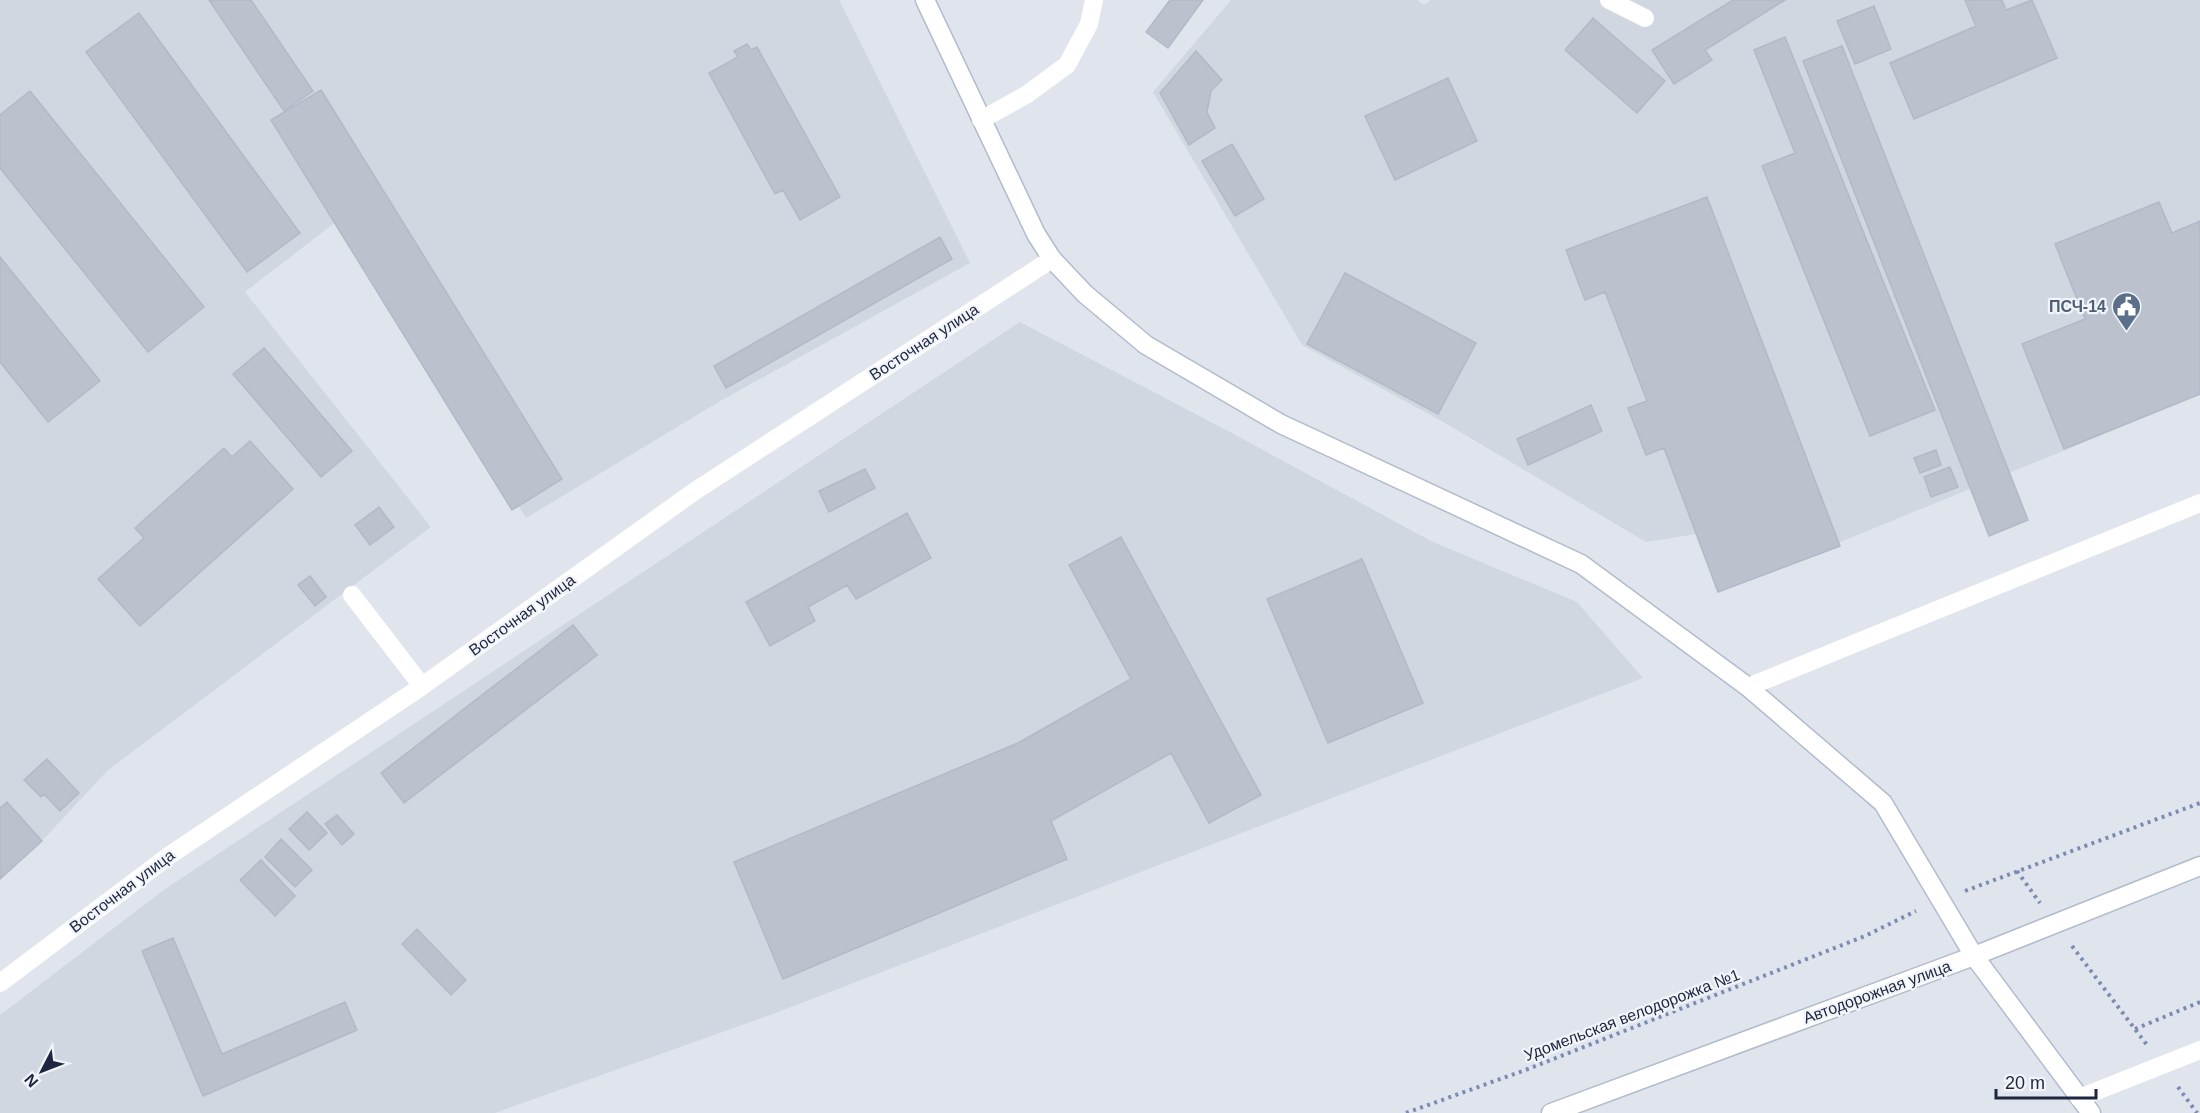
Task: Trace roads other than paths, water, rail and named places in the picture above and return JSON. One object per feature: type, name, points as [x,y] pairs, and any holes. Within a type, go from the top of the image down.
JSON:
[{"type":"street","points":[[925,0],[1036,234],[1052,259],[1084,294],[1146,345],[1281,424],[1581,564],[1748,687],[1883,803],[1974,956],[2091,1113]]},
{"type":"street","points":[[981,120],[1026,95],[1067,66],[1089,24],[1094,0]]},
{"type":"street","points":[[1609,0],[1645,18]]},
{"type":"street","name":"Восточная улица","points":[[0,983],[170,855],[422,686],[695,491],[1052,259]]},
{"type":"street","points":[[1748,687],[2200,503]]},
{"type":"street","points":[[352,595],[422,686]]},
{"type":"street","name":"Автодорожная улица","points":[[1551,1113],[1974,956],[2200,866]]},
{"type":"street","points":[[2079,1098],[2200,1050]]},
{"type":"place","name":"ПСЧ-14","points":[[2127,332]]}]
